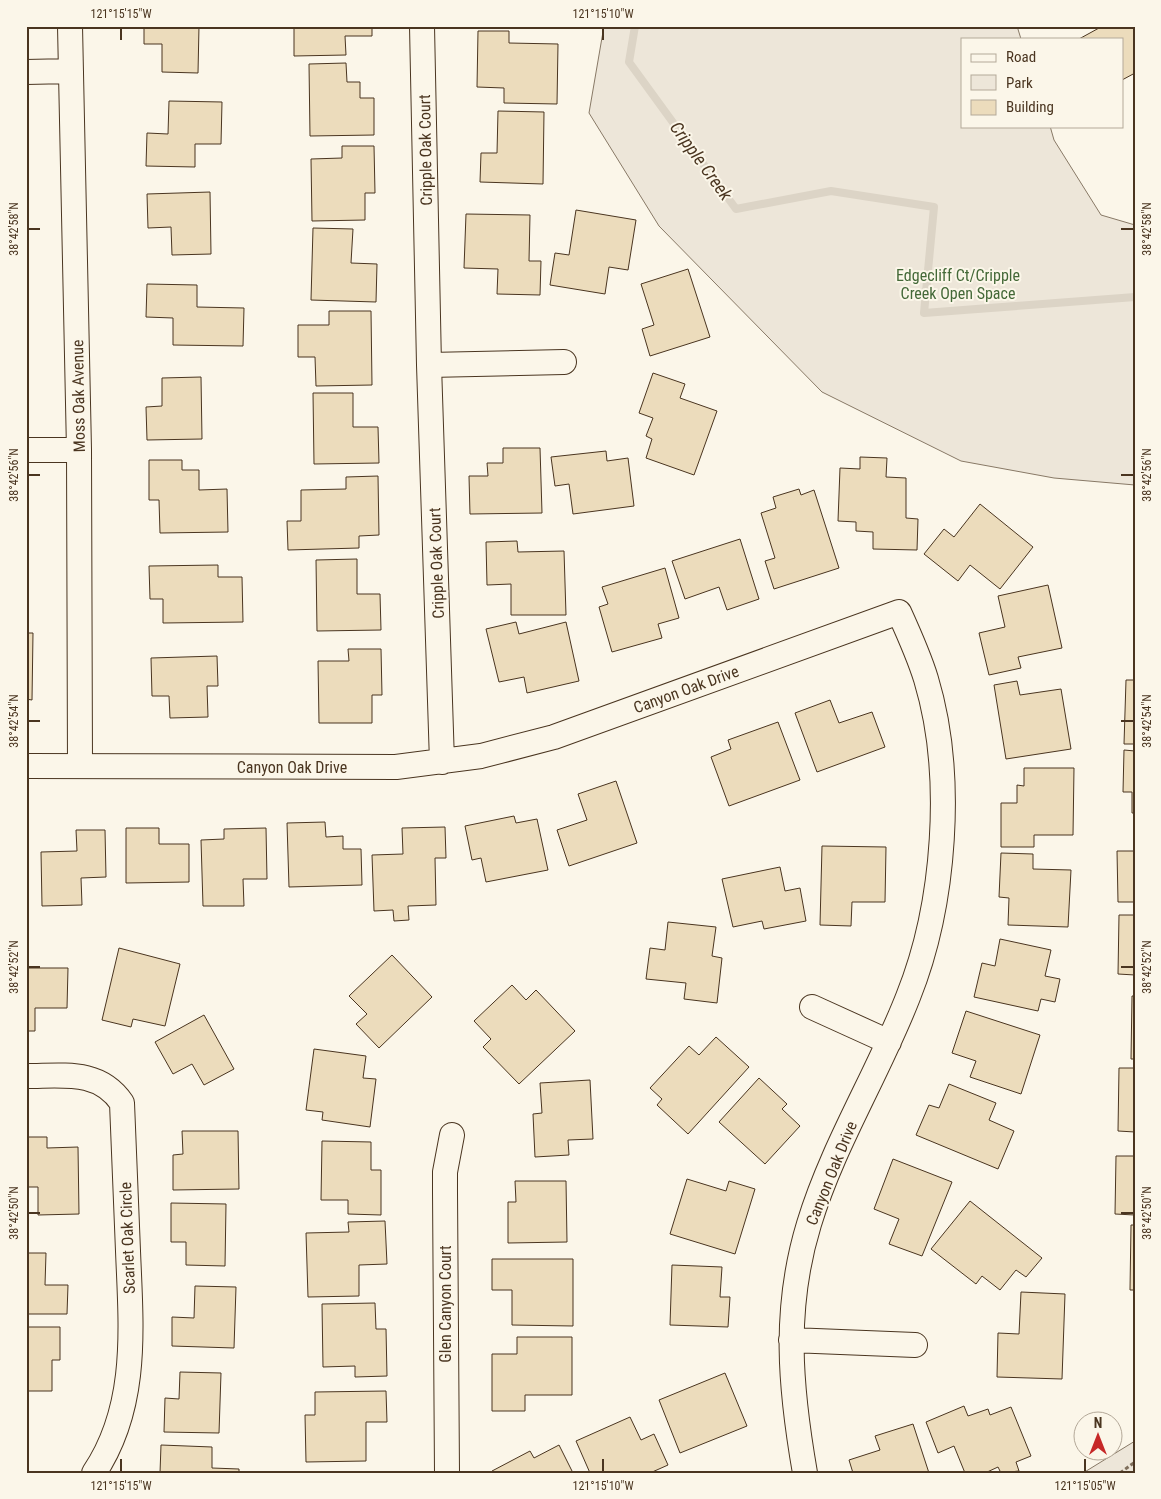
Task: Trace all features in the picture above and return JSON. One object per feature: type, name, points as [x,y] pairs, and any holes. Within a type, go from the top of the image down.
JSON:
[{"type":"street","name":"Moss Oak Avenue","points":[[70,26],[79,450],[80,766]]},
{"type":"street","name":"Cripple Oak Court","points":[[422,26],[429,365],[442,762]]},
{"type":"street","points":[[26,72],[71,71]]},
{"type":"street","points":[[429,365],[564,362]]},
{"type":"street","points":[[26,450],[79,450]]},
{"type":"street","name":"Canyon Oak Drive","points":[[26,766],[396,767],[481,756],[554,737],[900,612],[915,646],[926,681],[940,764],[942,831],[939,870],[923,955],[889,1042],[821,1190],[809,1225],[800,1264],[791,1340],[793,1405],[805,1473]]},
{"type":"street","points":[[812,1006],[889,1042]]},
{"type":"street","name":"Scarlet Oak Circle","points":[[26,1076],[78,1076],[93,1080],[114,1091],[122,1103],[131,1344],[128,1384],[119,1423],[103,1460],[94,1473]]},
{"type":"street","name":"Glen Canyon Court","points":[[447,1473],[445,1182],[452,1135]]},
{"type":"street","points":[[791,1340],[915,1344]]},
{"type":"path","points":[[1120,1473],[1135,1462]]},
{"type":"green space","name":"Edgecliff Ct/Cripple Creek Open Space","points":[[604,26],[1017,26],[1021,38],[961,38],[961,128],[1051,128],[1054,140],[1101,215],[1135,225],[1135,485],[1054,478],[961,461],[822,392],[659,226],[589,113]]},
{"type":"green space","points":[[1135,1441],[1135,1473],[1083,1473],[1101,1462],[1124,1462],[1124,1448]]},
{"type":"building","points":[[144,26],[199,26],[198,73],[162,72],[162,44],[144,44]]},
{"type":"building","points":[[294,26],[372,26],[372,36],[345,36],[346,55],[294,56]]},
{"type":"building","points":[[1098,26],[1135,26],[1135,73],[1124,79],[1124,38],[1081,38],[1099,28]]},
{"type":"building","points":[[478,31],[509,31],[509,43],[558,44],[557,104],[504,103],[504,88],[477,87]]},
{"type":"building","points":[[346,63],[347,82],[360,82],[360,98],[374,98],[374,135],[310,136],[309,64]]},
{"type":"building","points":[[169,101],[222,102],[221,144],[195,144],[195,167],[146,166],[147,133],[168,134]]},
{"type":"building","points":[[498,111],[544,112],[543,184],[480,182],[481,153],[497,153]]},
{"type":"building","points":[[342,146],[374,146],[375,193],[365,193],[365,220],[312,221],[311,159],[342,158]]},
{"type":"building","points":[[210,192],[211,254],[172,255],[171,227],[148,228],[147,194]]},
{"type":"building","points":[[576,210],[636,220],[628,270],[609,267],[605,294],[550,285],[555,253],[569,255]]},
{"type":"building","points":[[466,214],[530,215],[529,261],[541,261],[540,295],[497,294],[498,269],[464,268]]},
{"type":"building","points":[[313,228],[353,229],[351,263],[377,264],[376,302],[311,300]]},
{"type":"building","points":[[688,269],[710,337],[650,356],[642,329],[654,325],[641,284]]},
{"type":"building","points":[[147,284],[197,285],[197,307],[244,308],[243,346],[173,345],[173,318],[146,317]]},
{"type":"building","points":[[329,311],[371,311],[372,385],[316,386],[315,357],[298,357],[298,325],[329,325]]},
{"type":"building","points":[[653,373],[685,384],[680,398],[717,411],[694,475],[646,458],[652,439],[646,436],[653,418],[639,413]]},
{"type":"building","points":[[201,377],[202,439],[147,440],[146,407],[162,406],[162,378]]},
{"type":"building","points":[[313,393],[353,393],[353,427],[378,427],[379,463],[314,464]]},
{"type":"building","points":[[503,448],[540,448],[542,513],[470,514],[469,476],[488,476],[487,463],[503,463]]},
{"type":"building","points":[[606,451],[607,461],[628,458],[634,506],[573,514],[569,484],[555,486],[551,457]]},
{"type":"building","points":[[860,457],[887,458],[886,477],[906,478],[906,518],[918,519],[917,550],[873,549],[873,532],[856,531],[856,522],[838,521],[840,468],[860,469]]},
{"type":"building","points":[[149,460],[182,460],[182,470],[199,470],[199,490],[227,489],[228,532],[160,533],[159,500],[149,500]]},
{"type":"building","points":[[378,476],[379,535],[359,536],[359,548],[288,550],[287,521],[301,521],[301,490],[346,489],[346,477]]},
{"type":"building","points":[[799,489],[801,495],[814,490],[839,568],[774,589],[765,561],[775,558],[761,513],[776,508],[773,497]]},
{"type":"building","points":[[980,504],[1033,547],[1000,589],[970,565],[958,581],[924,554],[944,529],[954,537]]},
{"type":"building","points":[[26,523],[28,523],[28,562],[26,562]]},
{"type":"building","points":[[740,539],[759,599],[727,610],[719,587],[685,599],[672,561]]},
{"type":"building","points":[[517,541],[518,552],[564,551],[566,615],[511,615],[511,584],[487,585],[486,542]]},
{"type":"building","points":[[357,559],[357,594],[380,594],[381,630],[317,631],[316,560]]},
{"type":"building","points":[[218,565],[218,577],[242,577],[243,622],[163,623],[163,599],[150,599],[149,566]]},
{"type":"building","points":[[665,568],[679,618],[658,624],[662,638],[612,652],[599,607],[608,604],[602,587]]},
{"type":"building","points":[[1048,585],[1062,648],[1018,657],[1021,668],[989,675],[979,633],[1005,627],[998,596]]},
{"type":"building","points":[[516,622],[519,634],[566,622],[579,681],[527,693],[524,677],[499,682],[486,629]]},
{"type":"building","points":[[26,633],[33,633],[32,700],[26,699]]},
{"type":"building","points":[[348,649],[381,649],[382,695],[372,695],[372,723],[319,723],[318,661],[349,661]]},
{"type":"building","points":[[217,656],[218,686],[207,686],[208,717],[170,718],[169,696],[152,696],[151,658]]},
{"type":"building","points":[[1126,680],[1135,680],[1135,744],[1124,744]]},
{"type":"building","points":[[1017,681],[1020,695],[1061,689],[1071,749],[1006,759],[994,685]]},
{"type":"building","points":[[830,700],[839,723],[872,712],[885,747],[817,772],[795,713]]},
{"type":"building","points":[[778,722],[800,780],[729,806],[711,757],[731,749],[728,740]]},
{"type":"building","points":[[1124,750],[1135,751],[1135,813],[1132,813],[1132,792],[1123,792]]},
{"type":"building","points":[[1024,768],[1074,768],[1073,835],[1034,835],[1034,847],[1001,847],[1001,803],[1017,803],[1017,785],[1024,786]]},
{"type":"building","points":[[616,781],[637,843],[569,866],[557,830],[587,820],[578,794]]},
{"type":"building","points":[[514,816],[516,823],[537,819],[548,870],[486,882],[481,858],[472,860],[465,826]]},
{"type":"building","points":[[325,822],[326,837],[343,836],[343,849],[361,849],[362,885],[289,887],[287,823]]},
{"type":"building","points":[[445,827],[446,858],[435,858],[436,905],[408,906],[409,920],[394,921],[393,910],[374,911],[372,855],[403,854],[402,828]]},
{"type":"building","points":[[126,828],[159,828],[159,844],[189,844],[189,882],[126,883]]},
{"type":"building","points":[[266,828],[267,879],[243,879],[244,906],[203,906],[201,840],[224,839],[224,829]]},
{"type":"building","points":[[76,830],[105,830],[106,877],[81,878],[82,905],[42,906],[41,852],[77,851]]},
{"type":"building","points":[[1134,840],[1135,902],[1118,902],[1117,851],[1134,851]]},
{"type":"building","points":[[822,846],[886,847],[885,902],[852,902],[851,926],[820,925]]},
{"type":"building","points":[[1001,853],[1033,854],[1033,869],[1071,870],[1068,927],[1008,925],[1009,898],[999,897]]},
{"type":"building","points":[[780,867],[785,891],[800,888],[806,921],[764,929],[762,921],[733,927],[722,879]]},
{"type":"building","points":[[1119,915],[1135,915],[1135,975],[1118,974]]},
{"type":"building","points":[[668,922],[716,927],[712,956],[722,958],[717,1003],[684,999],[686,983],[646,979],[650,948],[665,950]]},
{"type":"building","points":[[1000,939],[1051,950],[1045,976],[1060,979],[1055,1002],[1041,999],[1038,1011],[974,997],[982,963],[995,966]]},
{"type":"building","points":[[119,948],[180,964],[165,1026],[133,1019],[131,1027],[102,1020]]},
{"type":"building","points":[[392,955],[432,997],[379,1048],[356,1024],[367,1014],[349,996]]},
{"type":"building","points":[[26,968],[68,968],[67,1008],[35,1008],[35,1031],[26,1031]]},
{"type":"building","points":[[512,985],[526,1000],[536,990],[575,1031],[519,1084],[483,1047],[491,1039],[474,1021]]},
{"type":"building","points":[[1132,996],[1135,996],[1135,1059],[1131,1059]]},
{"type":"building","points":[[966,1011],[1040,1035],[1021,1094],[970,1077],[976,1061],[952,1053]]},
{"type":"building","points":[[204,1015],[234,1069],[204,1085],[192,1064],[173,1074],[155,1042]]},
{"type":"building","points":[[716,1037],[749,1067],[688,1134],[657,1105],[662,1099],[650,1088],[689,1046],[699,1055]]},
{"type":"building","points":[[314,1049],[366,1056],[363,1078],[376,1079],[370,1127],[322,1120],[323,1112],[306,1110]]},
{"type":"building","points":[[1119,1068],[1135,1068],[1135,1132],[1118,1131]]},
{"type":"building","points":[[759,1078],[787,1104],[782,1109],[800,1126],[765,1164],[719,1122]]},
{"type":"building","points":[[590,1080],[593,1139],[568,1140],[569,1155],[535,1157],[533,1114],[542,1113],[540,1083]]},
{"type":"building","points":[[949,1084],[996,1103],[989,1120],[1014,1131],[998,1169],[916,1135],[929,1105],[939,1108]]},
{"type":"building","points":[[182,1131],[238,1131],[239,1189],[173,1190],[173,1155],[183,1154]]},
{"type":"building","points":[[26,1137],[47,1137],[47,1148],[78,1147],[79,1214],[38,1215],[38,1187],[26,1187]]},
{"type":"building","points":[[322,1141],[371,1142],[371,1170],[381,1170],[381,1215],[348,1214],[348,1200],[321,1200]]},
{"type":"building","points":[[1116,1156],[1135,1156],[1135,1215],[1115,1214]]},
{"type":"building","points":[[893,1159],[952,1182],[922,1256],[889,1244],[899,1219],[874,1209]]},
{"type":"building","points":[[687,1179],[726,1191],[729,1181],[755,1189],[735,1254],[670,1234]]},
{"type":"building","points":[[515,1181],[566,1181],[567,1242],[508,1243],[508,1202],[516,1202]]},
{"type":"building","points":[[970,1201],[1042,1258],[1026,1277],[1016,1270],[1000,1290],[982,1276],[976,1284],[931,1249]]},
{"type":"building","points":[[171,1203],[226,1204],[225,1266],[186,1265],[186,1242],[171,1242]]},
{"type":"building","points":[[385,1221],[387,1264],[359,1265],[359,1296],[308,1297],[306,1233],[349,1232],[348,1222]]},
{"type":"building","points":[[1131,1225],[1135,1225],[1135,1290],[1130,1290]]},
{"type":"building","points":[[26,1253],[46,1253],[45,1285],[68,1285],[67,1314],[26,1314]]},
{"type":"building","points":[[492,1259],[573,1259],[573,1326],[512,1325],[512,1290],[492,1290]]},
{"type":"building","points":[[672,1265],[722,1267],[720,1297],[730,1297],[728,1327],[670,1325]]},
{"type":"building","points":[[195,1286],[236,1287],[234,1348],[172,1346],[172,1317],[194,1318]]},
{"type":"building","points":[[1021,1292],[1065,1294],[1062,1379],[997,1377],[998,1333],[1019,1334]]},
{"type":"building","points":[[375,1303],[376,1329],[386,1329],[387,1376],[355,1377],[355,1366],[323,1367],[322,1304]]},
{"type":"building","points":[[26,1327],[60,1327],[60,1360],[52,1360],[52,1391],[26,1391]]},
{"type":"building","points":[[517,1337],[572,1337],[572,1395],[525,1395],[525,1411],[492,1411],[492,1354],[517,1354]]},
{"type":"building","points":[[180,1372],[221,1373],[219,1433],[164,1432],[165,1398],[179,1399]]},
{"type":"building","points":[[725,1373],[747,1426],[680,1453],[659,1400]]},
{"type":"building","points":[[386,1391],[387,1422],[366,1422],[366,1461],[306,1462],[305,1415],[315,1415],[315,1392]]},
{"type":"building","points":[[964,1406],[968,1416],[988,1409],[990,1415],[1011,1407],[1031,1456],[1016,1462],[1019,1471],[1001,1473],[998,1467],[985,1473],[965,1473],[954,1446],[938,1453],[926,1422]]},
{"type":"building","points":[[630,1417],[641,1440],[654,1434],[668,1465],[650,1473],[590,1473],[576,1441]]},
{"type":"building","points":[[913,1424],[929,1473],[853,1473],[849,1460],[880,1450],[875,1436]]},
{"type":"building","points":[[161,1445],[212,1447],[212,1468],[239,1469],[239,1473],[160,1473]]},
{"type":"building","points":[[559,1445],[573,1473],[493,1473],[492,1471],[530,1451],[534,1458]]},
{"type":"waterway","name":"Cripple Creek","points":[[635,26],[629,62],[736,209],[831,191],[934,207],[924,313],[1135,297]]}]
